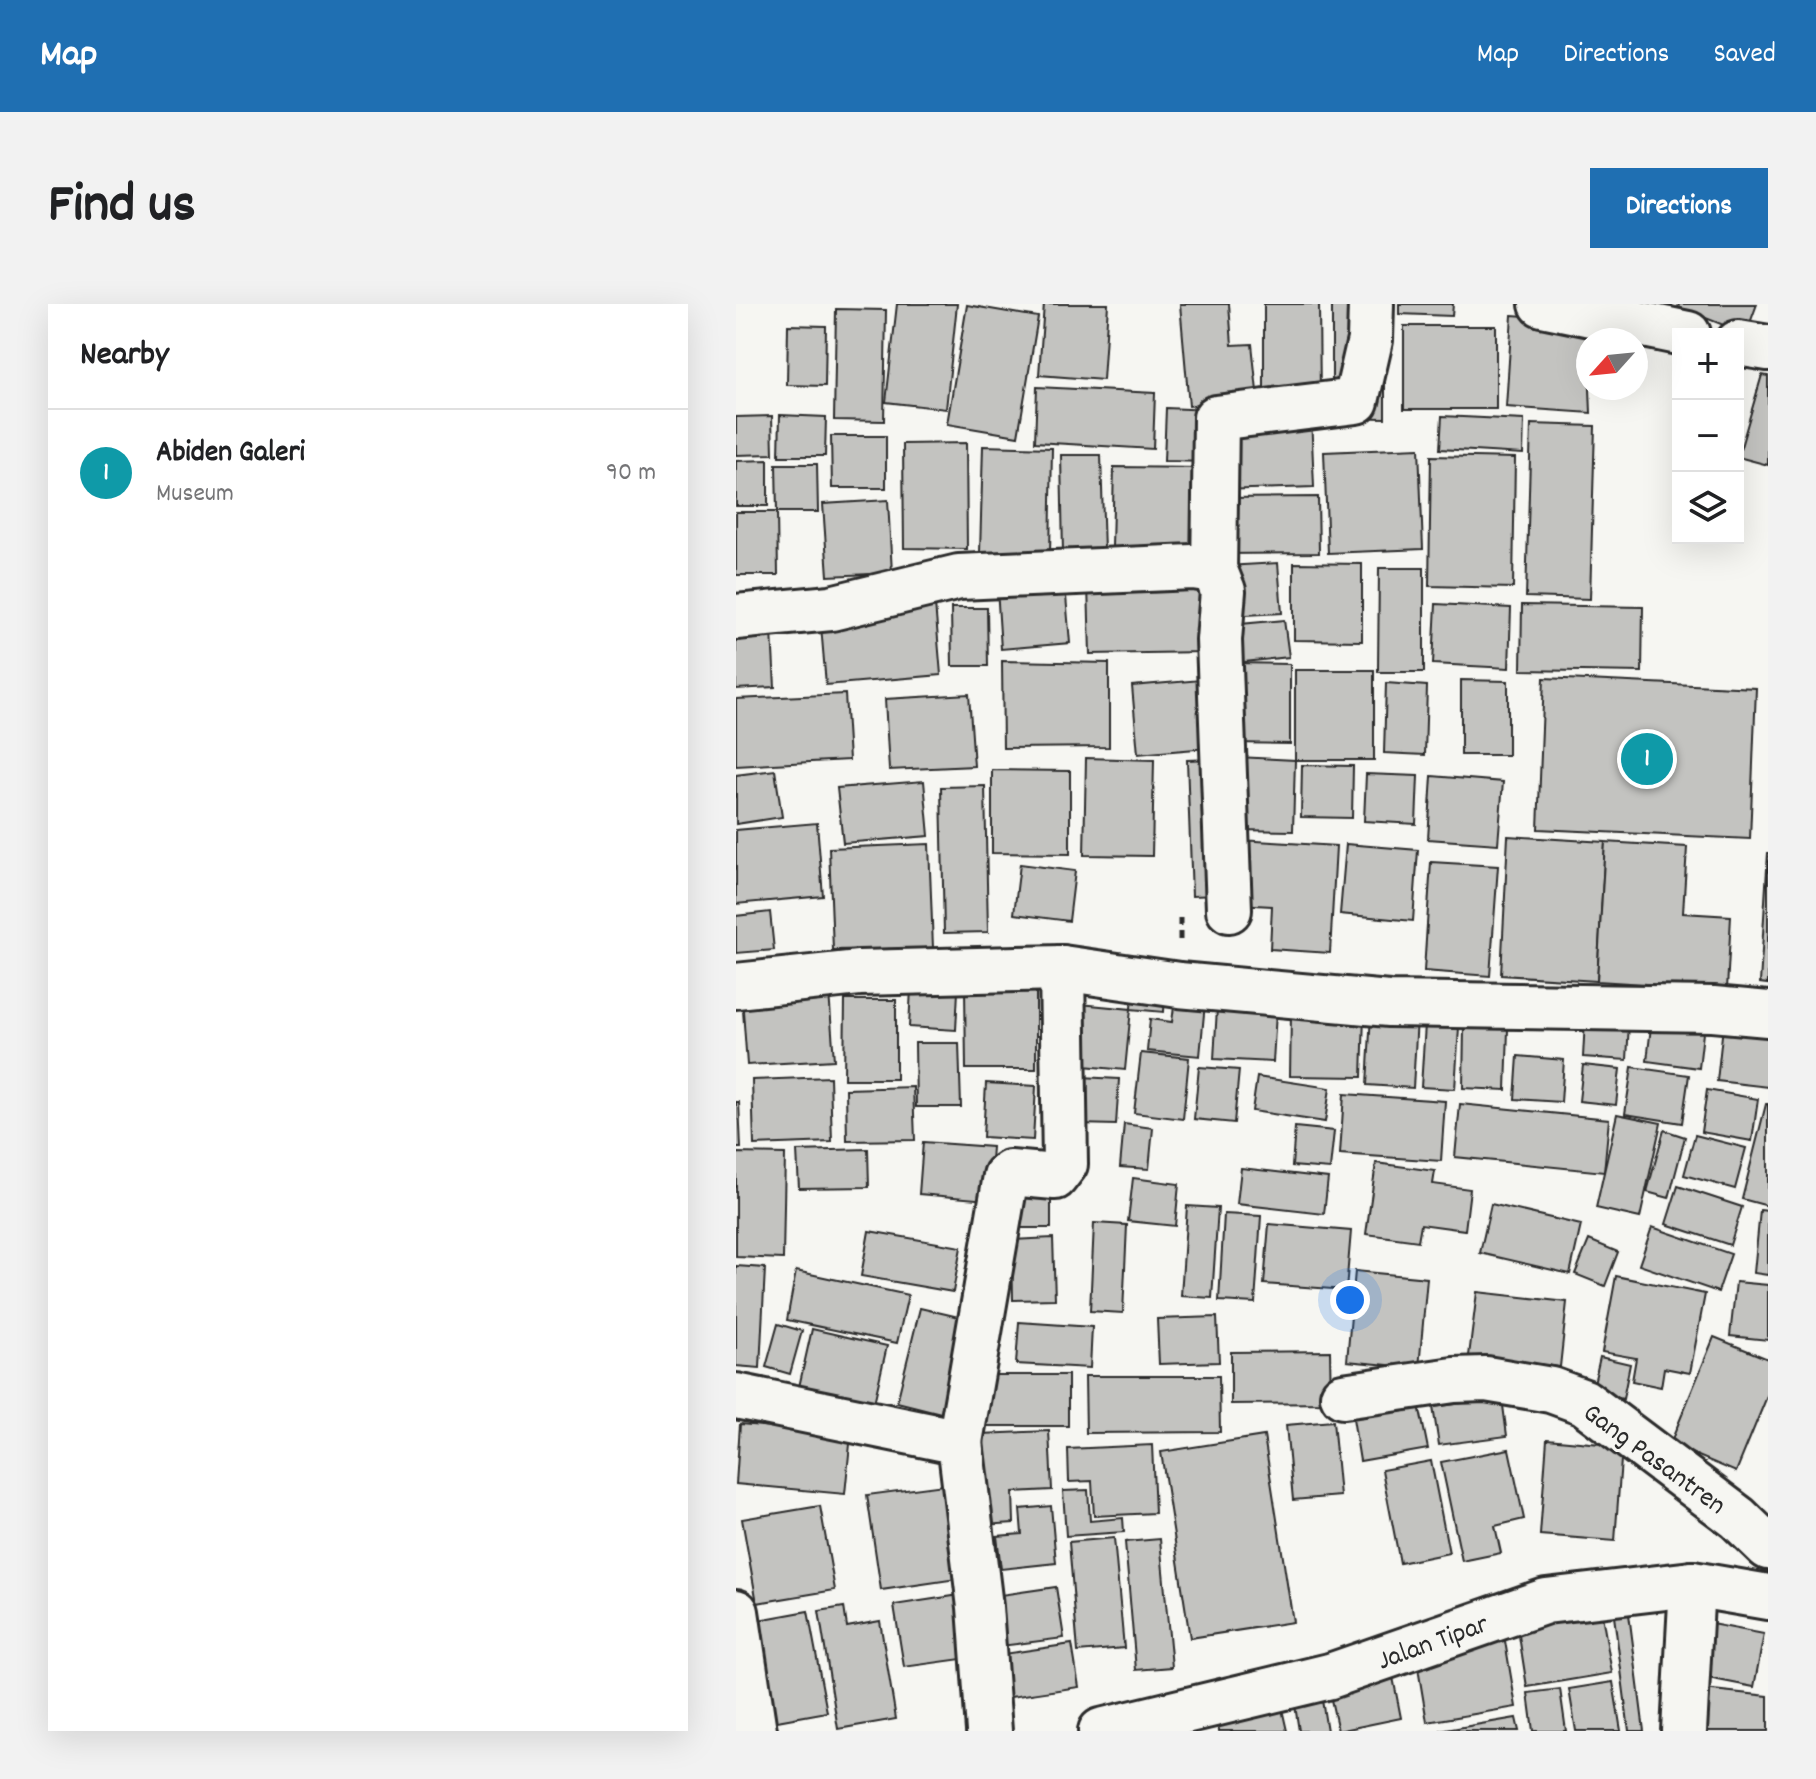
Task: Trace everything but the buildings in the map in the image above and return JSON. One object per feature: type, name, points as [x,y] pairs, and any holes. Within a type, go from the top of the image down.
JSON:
[{"type":"street","points":[[1229,910],[1219,640],[1223,591],[1214,574],[1216,418],[1356,401],[1370,340],[1371,304]]},
{"type":"street","points":[[1542,304],[1672,331]]},
{"type":"street","points":[[1744,344],[1768,348]]},
{"type":"street","points":[[736,617],[831,608],[959,577],[1193,567],[1214,574]]},
{"type":"street","points":[[736,986],[859,973],[1062,968],[1179,985],[1389,1004],[1713,1009],[1768,1014]]},
{"type":"street","points":[[989,1731],[980,1607],[960,1442],[1006,1176],[1010,1173],[1055,1177],[1065,1164],[1062,968]]},
{"type":"street","name":"Gang Pasantren","points":[[1343,1396],[1454,1380],[1507,1382],[1551,1390],[1594,1409],[1738,1518],[1768,1547]]},
{"type":"street","points":[[736,1396],[960,1442]]},
{"type":"street","points":[[1684,1731],[1692,1584]]},
{"type":"street","name":"Jalan Tipar","points":[[1101,1731],[1330,1676],[1546,1601],[1692,1584],[1768,1597]]},
{"type":"street","points":[[736,1612],[754,1731]]},
{"type":"place","name":"Abiden Galeri","points":[[1647,759]]}]
